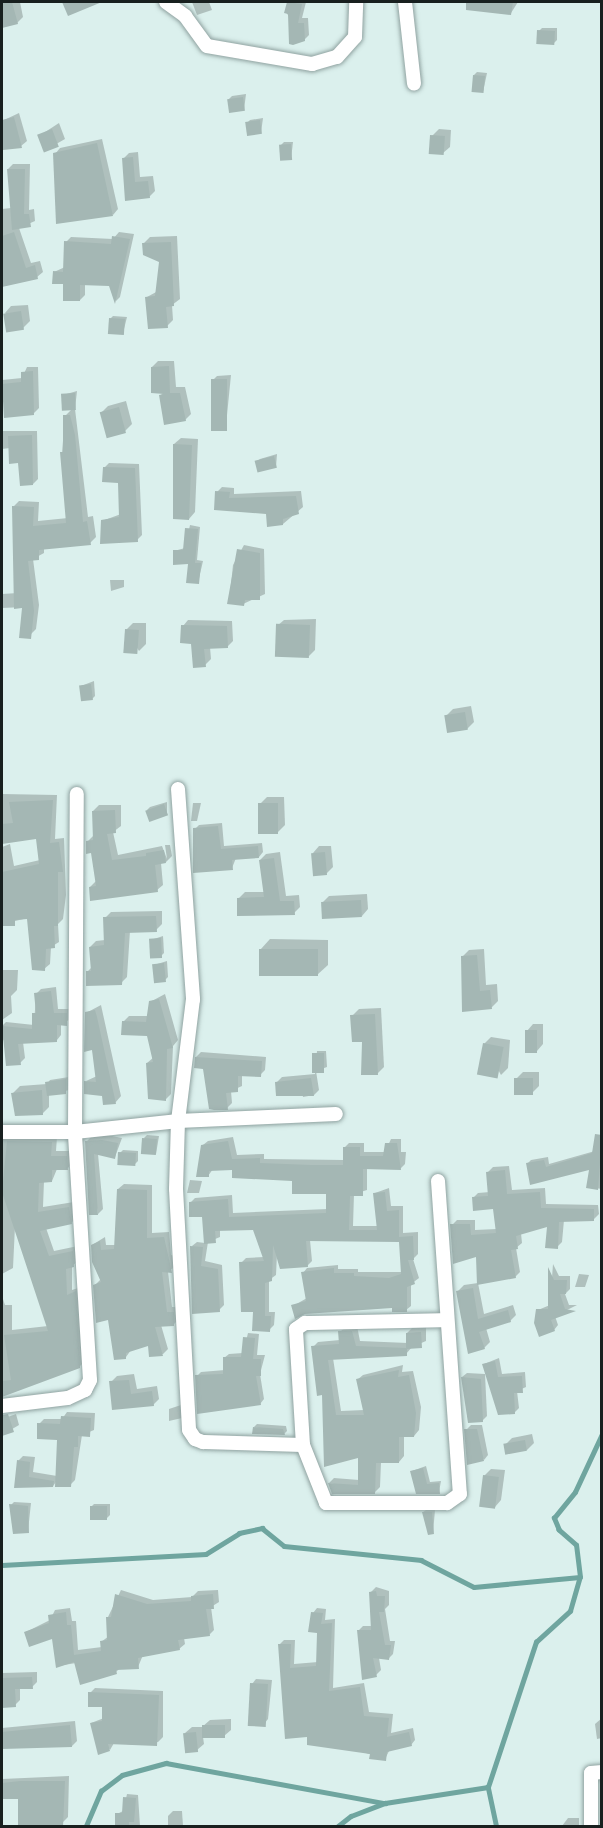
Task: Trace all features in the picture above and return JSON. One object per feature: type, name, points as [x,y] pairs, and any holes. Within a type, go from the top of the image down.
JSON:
[{"type":"street","points":[[166,2],[184,16],[207,46],[312,64],[337,57],[354,37],[356,2]]},
{"type":"street","points":[[405,2],[414,84]]},
{"type":"street","points":[[178,789],[193,999],[178,1121],[177,1218],[191,1436],[203,1442],[303,1445]]},
{"type":"street","points":[[2,1406],[68,1398],[85,1390],[90,1380],[75,1132],[77,794]]},
{"type":"street","points":[[2,1132],[75,1132],[178,1121],[336,1114]]},
{"type":"street","points":[[438,1181],[445,1320],[460,1494],[447,1503],[326,1503],[303,1445],[294,1336],[300,1325],[445,1320]]},
{"type":"street","points":[[591,1827],[591,1773],[602,1772]]},
{"type":"building","points":[[2,2],[12,2],[18,24],[2,28]]},
{"type":"building","points":[[62,2],[102,2],[68,16]]},
{"type":"building","points":[[287,2],[302,4],[298,23],[304,23],[305,41],[293,45],[289,44],[288,14],[284,13]]},
{"type":"building","points":[[466,2],[513,2],[511,15],[466,10]]},
{"type":"building","points":[[537,30],[555,31],[554,45],[536,44]]},
{"type":"building","points":[[473,75],[485,76],[483,93],[472,92]]},
{"type":"building","points":[[243,97],[245,111],[229,113],[227,99]]},
{"type":"building","points":[[14,117],[22,148],[3,150],[2,120]]},
{"type":"building","points":[[260,120],[262,134],[247,136],[245,122]]},
{"type":"building","points":[[52,129],[59,147],[44,152],[37,135]]},
{"type":"building","points":[[430,135],[445,136],[444,155],[429,154]]},
{"type":"building","points":[[97,143],[113,216],[56,224],[53,153]]},
{"type":"building","points":[[291,144],[292,160],[280,161],[279,145]]},
{"type":"building","points":[[133,157],[135,182],[148,181],[150,198],[125,201],[122,158]]},
{"type":"building","points":[[7,169],[25,169],[24,214],[29,214],[31,227],[12,230]]},
{"type":"building","points":[[14,232],[26,268],[35,265],[38,279],[2,287],[2,236]]},
{"type":"building","points":[[112,236],[130,239],[115,304],[109,286],[80,285],[80,301],[63,301],[63,284],[52,284],[53,271],[63,272],[64,241],[111,244]]},
{"type":"building","points":[[171,242],[174,306],[166,307],[168,328],[148,329],[145,297],[155,296],[159,262],[143,255],[142,243]]},
{"type":"building","points":[[21,311],[24,330],[6,333],[3,314]]},
{"type":"building","points":[[109,318],[125,319],[124,335],[108,334]]},
{"type":"building","points":[[169,366],[170,393],[180,393],[186,421],[164,425],[159,395],[164,394],[151,393],[151,367]]},
{"type":"building","points":[[33,371],[34,415],[4,418],[2,384],[21,382],[21,372]]},
{"type":"building","points":[[211,379],[227,379],[227,431],[211,431]]},
{"type":"building","points":[[75,393],[76,410],[62,411],[61,394]]},
{"type":"building","points":[[119,407],[126,433],[107,438],[100,412]]},
{"type":"building","points":[[63,415],[70,415],[75,435],[83,522],[87,521],[91,545],[39,550],[39,560],[28,561],[34,611],[31,639],[19,638],[22,608],[14,609],[12,506],[34,507],[33,526],[66,523],[60,452],[63,452]]},
{"type":"building","points":[[32,435],[33,485],[20,486],[18,463],[9,464],[8,436]]},
{"type":"building","points":[[173,444],[192,445],[189,520],[173,519]]},
{"type":"building","points":[[274,456],[277,468],[257,472],[255,461]]},
{"type":"building","points":[[103,467],[135,468],[138,542],[100,544],[101,520],[119,517],[118,483],[102,482]]},
{"type":"building","points":[[215,491],[230,492],[229,498],[296,496],[299,514],[283,519],[283,525],[267,527],[266,514],[214,510]]},
{"type":"building","points":[[185,528],[198,529],[195,563],[201,563],[199,584],[186,583],[188,564],[173,565],[173,550],[183,550]]},
{"type":"building","points":[[237,549],[260,553],[260,600],[245,600],[244,606],[227,604]]},
{"type":"building","points":[[276,624],[310,625],[309,658],[275,657]]},
{"type":"building","points":[[181,625],[227,626],[228,648],[204,649],[206,667],[193,668],[191,644],[180,643]]},
{"type":"building","points":[[125,629],[139,630],[137,654],[123,653]]},
{"type":"building","points":[[91,684],[93,700],[81,701],[79,685]]},
{"type":"building","points":[[465,712],[468,730],[447,733],[444,715]]},
{"type":"building","points":[[53,800],[50,843],[59,842],[63,872],[58,872],[58,926],[54,926],[55,948],[46,949],[45,971],[32,970],[27,919],[15,920],[15,926],[2,926],[2,872],[39,864],[36,839],[2,844],[2,824],[13,823],[9,802]]},
{"type":"building","points":[[258,803],[278,803],[278,834],[258,834]]},
{"type":"building","points":[[164,804],[168,815],[149,822],[145,811]]},
{"type":"building","points":[[115,810],[116,833],[107,834],[112,860],[146,856],[146,853],[164,850],[166,863],[155,865],[158,892],[90,901],[89,887],[96,886],[91,853],[86,854],[86,841],[93,840],[92,811]]},
{"type":"building","points":[[218,826],[221,849],[258,846],[259,858],[232,860],[233,870],[193,873],[193,828]]},
{"type":"building","points":[[325,852],[327,875],[313,876],[311,853]]},
{"type":"building","points":[[274,858],[280,901],[294,901],[295,915],[237,916],[237,898],[264,897],[259,860]]},
{"type":"building","points":[[361,900],[362,917],[322,919],[321,902]]},
{"type":"building","points":[[156,916],[157,932],[125,933],[122,985],[86,986],[86,971],[91,971],[89,947],[104,945],[103,917]]},
{"type":"building","points":[[161,938],[162,958],[150,959],[149,939]]},
{"type":"building","points":[[259,949],[318,949],[318,976],[259,976]]},
{"type":"building","points":[[477,955],[480,991],[490,990],[492,1009],[462,1012],[461,956]]},
{"type":"building","points":[[164,963],[166,982],[154,983],[152,964]]},
{"type":"building","points":[[51,991],[54,1013],[67,1013],[67,1026],[57,1025],[57,1042],[18,1044],[21,1065],[6,1066],[2,1026],[32,1029],[32,1013],[36,1013],[34,993]]},
{"type":"building","points":[[159,999],[173,1048],[167,1049],[166,1101],[148,1099],[146,1063],[153,1062],[147,1036],[121,1035],[122,1021],[146,1022],[149,1001]]},
{"type":"building","points":[[95,1010],[116,1104],[103,1105],[102,1096],[84,1094],[84,1081],[96,1082],[92,1050],[84,1052],[85,1012]]},
{"type":"building","points":[[375,1014],[378,1075],[361,1075],[362,1042],[352,1042],[350,1015]]},
{"type":"building","points":[[525,1030],[537,1030],[537,1053],[525,1053]]},
{"type":"building","points":[[483,1043],[504,1047],[498,1078],[477,1074]]},
{"type":"building","points":[[312,1053],[324,1053],[324,1073],[312,1073]]},
{"type":"building","points":[[195,1057],[262,1061],[261,1077],[238,1076],[238,1092],[226,1093],[228,1110],[209,1109],[203,1069],[194,1068]]},
{"type":"building","points":[[311,1078],[314,1096],[276,1096],[275,1082]]},
{"type":"building","points":[[514,1078],[533,1078],[533,1095],[514,1095]]},
{"type":"building","points":[[66,1079],[66,1094],[47,1096],[45,1082]]},
{"type":"building","points":[[42,1090],[43,1115],[15,1116],[11,1093]]},
{"type":"building","points":[[595,1134],[602,1135],[598,1190],[586,1188],[589,1170],[530,1185],[526,1163],[544,1160],[546,1167],[592,1153]]},
{"type":"building","points":[[142,1138],[157,1139],[156,1155],[141,1154]]},
{"type":"building","points":[[102,1140],[118,1143],[115,1159],[94,1154],[98,1215],[89,1215],[85,1141]]},
{"type":"building","points":[[7,1141],[52,1142],[51,1156],[67,1156],[68,1170],[52,1170],[52,1182],[39,1183],[38,1212],[69,1207],[72,1224],[40,1231],[49,1256],[73,1251],[74,1267],[66,1269],[67,1295],[76,1291],[80,1368],[2,1397],[2,1381],[11,1380],[4,1335],[48,1331],[2,1192]]},
{"type":"building","points":[[228,1141],[232,1159],[260,1158],[260,1163],[311,1165],[343,1165],[343,1147],[360,1147],[360,1156],[383,1156],[385,1143],[397,1143],[401,1170],[363,1169],[363,1196],[350,1196],[349,1230],[377,1230],[373,1193],[385,1192],[387,1211],[399,1210],[399,1237],[413,1236],[414,1260],[408,1260],[415,1284],[407,1287],[407,1312],[392,1312],[392,1308],[305,1314],[295,1319],[291,1305],[306,1301],[301,1272],[334,1268],[334,1273],[354,1273],[354,1276],[389,1278],[401,1274],[399,1242],[306,1241],[308,1267],[280,1269],[273,1245],[272,1281],[265,1283],[265,1316],[271,1316],[270,1332],[252,1331],[253,1312],[241,1312],[239,1262],[264,1261],[253,1230],[215,1231],[216,1243],[204,1244],[202,1217],[189,1217],[189,1202],[228,1199],[229,1217],[326,1213],[326,1194],[292,1194],[292,1181],[232,1178],[232,1170],[209,1171],[209,1177],[196,1177],[201,1145]]},
{"type":"building","points":[[118,1152],[136,1153],[135,1166],[117,1165]]},
{"type":"building","points":[[505,1170],[507,1194],[540,1192],[541,1208],[594,1209],[594,1221],[559,1222],[558,1249],[545,1248],[547,1227],[516,1236],[518,1249],[511,1250],[516,1278],[477,1285],[476,1257],[453,1264],[450,1224],[470,1224],[471,1235],[496,1233],[493,1209],[473,1211],[472,1197],[488,1196],[486,1172]]},
{"type":"building","points":[[117,1189],[147,1190],[147,1238],[164,1237],[172,1273],[162,1272],[167,1312],[174,1312],[174,1326],[155,1327],[163,1356],[149,1357],[148,1346],[126,1353],[126,1359],[114,1360],[108,1320],[96,1323],[93,1285],[101,1282],[92,1262],[91,1245],[100,1241],[101,1250],[114,1249]]},
{"type":"building","points":[[190,1246],[203,1247],[201,1266],[218,1269],[220,1312],[192,1314]]},
{"type":"building","points":[[548,1267],[554,1280],[567,1280],[566,1294],[560,1294],[565,1309],[576,1311],[551,1320],[555,1331],[539,1337],[534,1323],[536,1309],[548,1309]]},
{"type":"building","points":[[473,1288],[478,1319],[508,1310],[511,1322],[479,1332],[485,1349],[468,1354],[456,1291]]},
{"type":"building","points":[[338,1331],[352,1331],[356,1346],[406,1348],[406,1333],[421,1332],[422,1348],[407,1349],[407,1356],[328,1360],[336,1415],[364,1415],[356,1379],[399,1370],[398,1377],[409,1375],[416,1413],[414,1437],[399,1437],[399,1463],[376,1463],[375,1494],[332,1494],[328,1483],[358,1485],[358,1458],[324,1467],[322,1395],[317,1396],[311,1346],[339,1344]]},
{"type":"building","points":[[243,1337],[255,1338],[253,1359],[261,1359],[261,1376],[256,1376],[261,1405],[197,1414],[195,1375],[223,1374],[223,1357],[241,1357]]},
{"type":"building","points":[[495,1361],[498,1377],[522,1376],[523,1393],[514,1393],[515,1414],[498,1415],[482,1364]]},
{"type":"building","points":[[461,1377],[481,1379],[483,1422],[468,1423]]},
{"type":"building","points":[[129,1380],[131,1394],[152,1391],[154,1406],[112,1410],[109,1381]]},
{"type":"building","points":[[8,1414],[14,1432],[2,1436],[2,1415]]},
{"type":"building","points":[[61,1416],[91,1418],[90,1437],[78,1436],[78,1447],[74,1447],[71,1487],[55,1487],[57,1440],[37,1439],[37,1423],[60,1424]]},
{"type":"building","points":[[253,1427],[283,1429],[285,1435],[252,1434]]},
{"type":"building","points":[[464,1429],[477,1429],[484,1461],[467,1465]]},
{"type":"building","points":[[525,1440],[527,1451],[505,1455],[503,1444]]},
{"type":"building","points":[[17,1460],[30,1462],[29,1477],[54,1481],[53,1487],[14,1488]]},
{"type":"building","points":[[423,1468],[427,1484],[439,1483],[440,1494],[416,1494],[410,1471]]},
{"type":"building","points":[[483,1475],[499,1477],[495,1509],[479,1507]]},
{"type":"building","points":[[9,1504],[28,1506],[29,1533],[13,1534]]},
{"type":"building","points":[[90,1506],[107,1506],[107,1520],[90,1520]]},
{"type":"building","points":[[422,1512],[432,1512],[434,1534],[428,1535]]},
{"type":"building","points":[[376,1591],[377,1596],[385,1596],[384,1612],[379,1612],[385,1645],[391,1645],[389,1660],[373,1658],[377,1677],[362,1680],[357,1630],[371,1630],[369,1592]]},
{"type":"building","points":[[115,1594],[147,1604],[191,1601],[191,1596],[213,1594],[214,1609],[206,1609],[210,1636],[178,1640],[180,1650],[138,1658],[139,1669],[116,1670],[117,1674],[80,1685],[74,1662],[56,1668],[52,1639],[29,1647],[24,1632],[49,1623],[48,1615],[66,1612],[67,1625],[71,1625],[74,1655],[101,1651],[100,1641],[107,1640],[106,1617],[111,1617]]},
{"type":"building","points":[[311,1612],[323,1613],[321,1624],[332,1623],[329,1691],[360,1687],[364,1716],[389,1718],[387,1737],[409,1732],[412,1746],[387,1752],[386,1761],[369,1759],[370,1754],[307,1745],[307,1737],[285,1739],[278,1644],[291,1644],[290,1668],[316,1666],[317,1633],[308,1632]]},
{"type":"building","points":[[32,1677],[33,1689],[15,1689],[16,1707],[2,1708],[2,1678]]},
{"type":"building","points":[[250,1683],[268,1684],[266,1727],[248,1726]]},
{"type":"building","points":[[88,1692],[159,1695],[157,1746],[108,1744],[110,1751],[98,1755],[90,1723],[102,1721],[102,1707],[88,1707]]},
{"type":"building","points":[[70,1725],[72,1747],[2,1749],[2,1732]]},
{"type":"building","points":[[202,1725],[225,1725],[225,1738],[202,1738]]},
{"type":"building","points":[[196,1732],[198,1752],[185,1753],[183,1733]]},
{"type":"building","points":[[65,1781],[63,1827],[18,1827],[18,1799],[2,1799],[2,1783]]},
{"type":"building","points":[[123,1797],[136,1798],[134,1822],[129,1822],[129,1827],[115,1827],[115,1813],[122,1813]]},
{"type":"waterway","points":[[496,1826],[488,1787],[536,1642],[570,1611],[580,1577],[576,1545],[559,1530],[554,1518],[575,1492],[602,1434]]},
{"type":"waterway","points":[[2,1565],[206,1554],[239,1533],[262,1528],[284,1546],[421,1560],[474,1587],[580,1577]]},
{"type":"waterway","points":[[86,1826],[101,1791],[122,1775],[166,1763],[385,1803]]},
{"type":"waterway","points":[[338,1826],[351,1816],[385,1803],[488,1787]]}]
